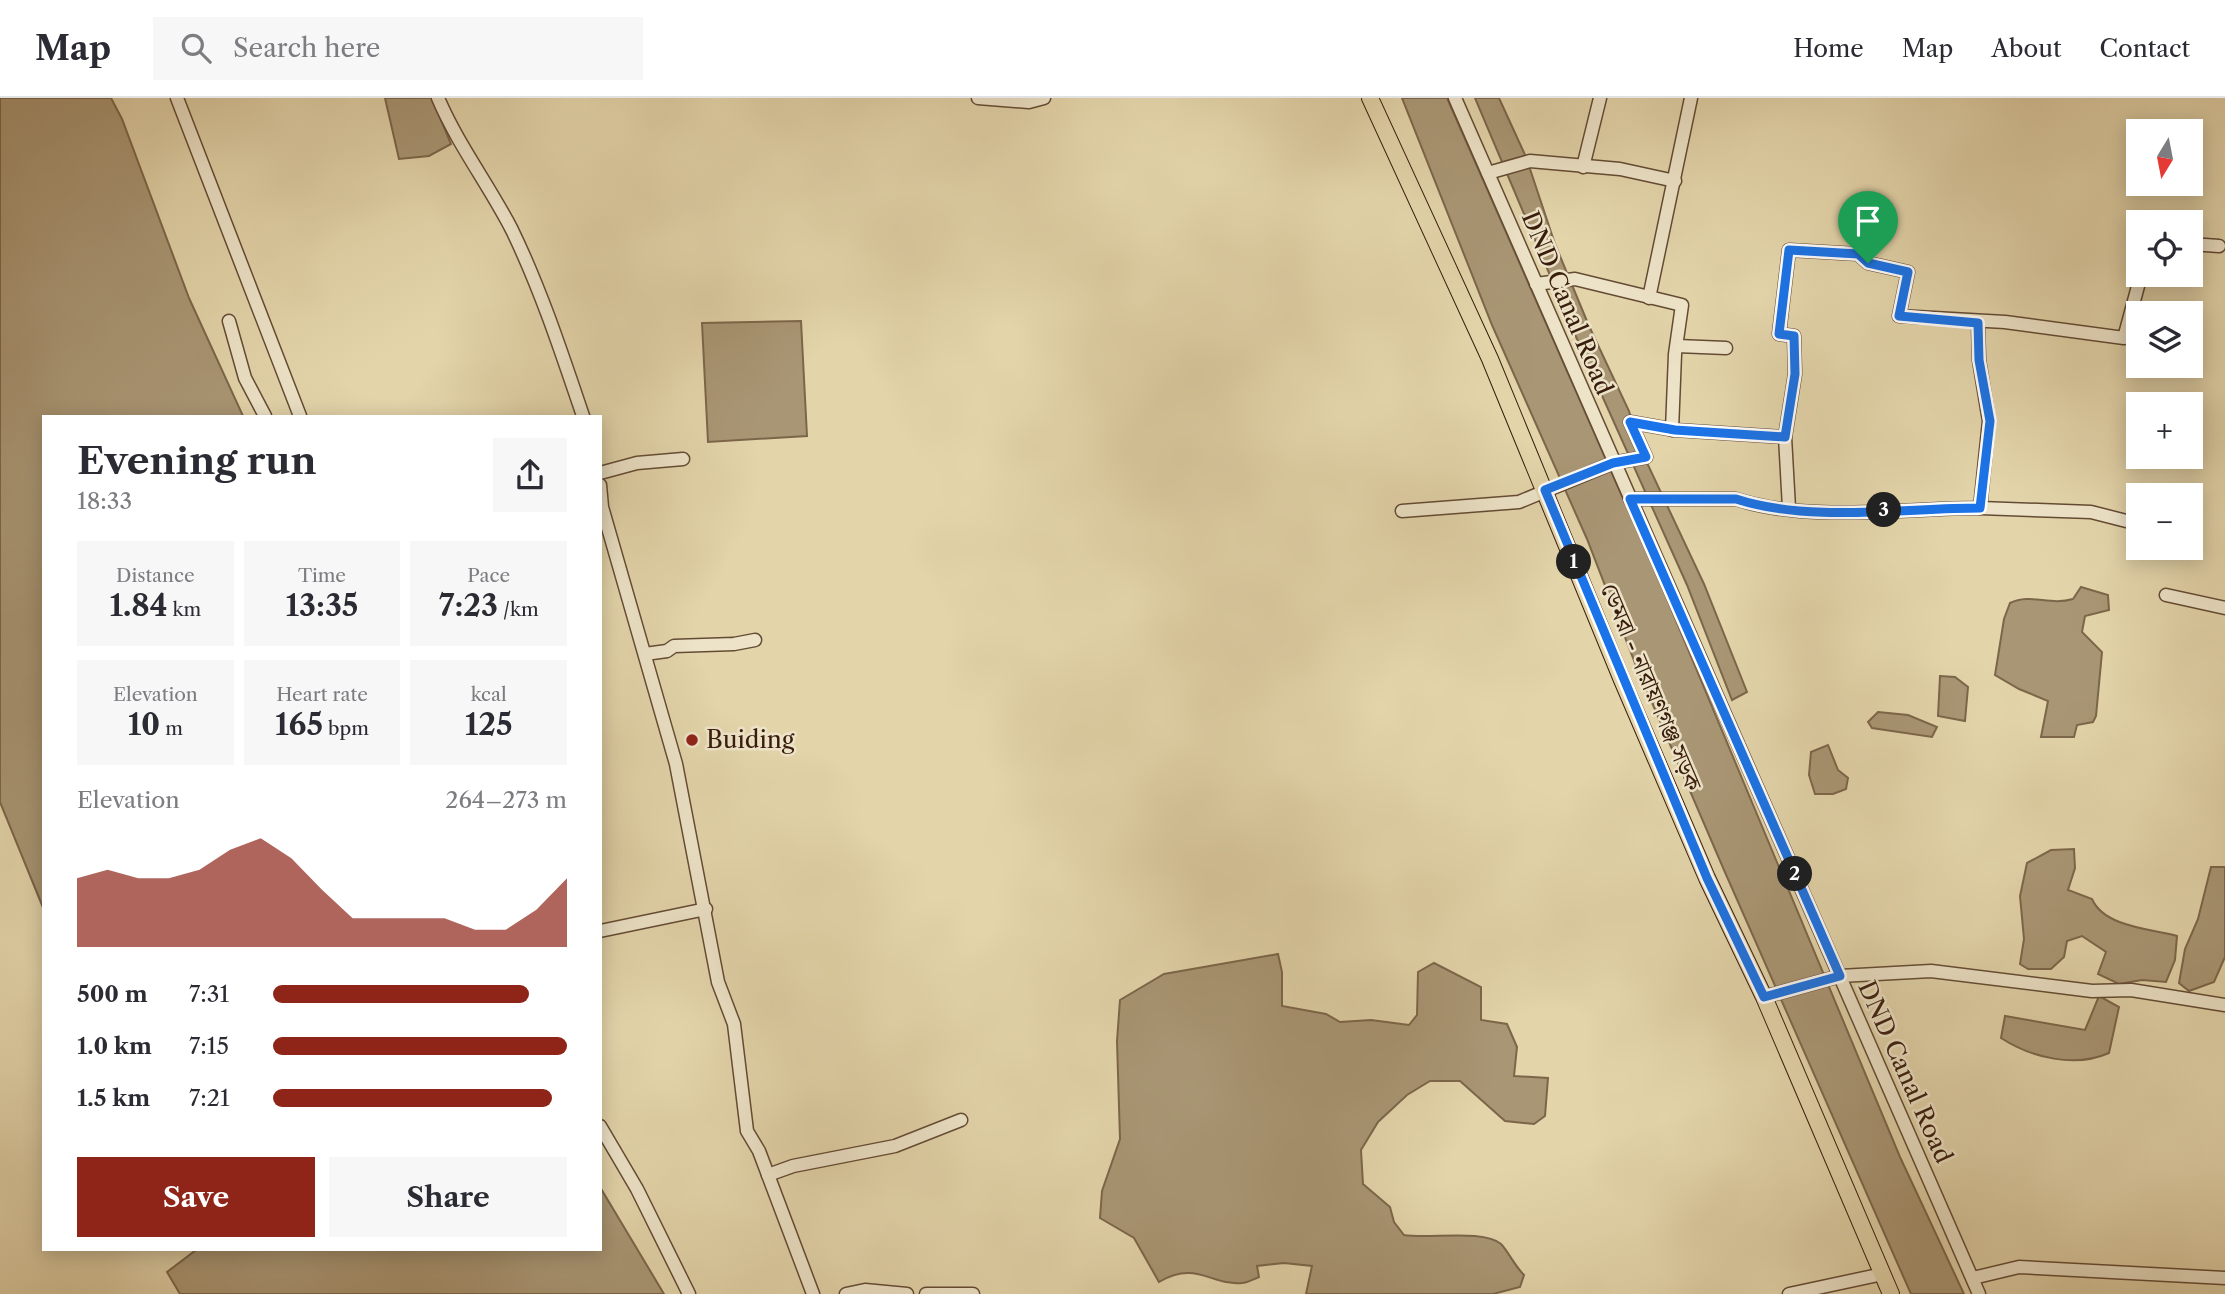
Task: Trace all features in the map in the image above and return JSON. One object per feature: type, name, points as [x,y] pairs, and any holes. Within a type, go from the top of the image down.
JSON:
[{"type":"main road","name":"ডেমরা - নারায়ণগঞ্জ সড়ক","points":[[1370,98],[1490,359],[1707,878],[1764,997],[1891,1294]]},
{"type":"street","points":[[179,98],[300,415]]},
{"type":"street","points":[[438,98],[454,135],[512,229],[559,341],[583,415]]},
{"type":"street","points":[[978,98],[1029,102],[1044,98]]},
{"type":"street","name":"DND Canal Road","points":[[1455,98],[1979,1294]]},
{"type":"street","points":[[1583,167],[1600,98]]},
{"type":"street","points":[[1649,298],[1691,98]]},
{"type":"street","points":[[1488,173],[1530,161],[1620,169],[1675,181]]},
{"type":"street","points":[[2203,245],[2219,246]]},
{"type":"street","points":[[1789,508],[1785,437],[1795,374],[1794,336],[1779,334],[1789,250],[1858,254],[1868,263],[1908,272],[1899,316],[1978,323],[2005,322],[2124,338],[2138,287]]},
{"type":"street","points":[[1536,284],[1575,279],[1682,305],[1672,430]]},
{"type":"street","points":[[229,321],[245,378],[264,415]]},
{"type":"street","points":[[1978,323],[1979,360],[1990,421],[1980,508]]},
{"type":"street","points":[[1677,346],[1726,348]]},
{"type":"street","points":[[1402,511],[1519,502],[1613,463],[1646,457],[1630,422],[1672,430],[1785,437]]},
{"type":"street","points":[[602,472],[637,463],[683,459]]},
{"type":"street","points":[[1630,499],[1736,499],[1789,508],[1848,512],[1980,508],[2091,512],[2126,521]]},
{"type":"street","points":[[602,507],[676,764],[718,982],[734,1024],[747,1131],[768,1175],[813,1294]]},
{"type":"street","points":[[2166,595],[2225,608]]},
{"type":"street","points":[[645,654],[667,651],[674,646],[734,644],[755,640]]},
{"type":"street","points":[[602,931],[706,909]]},
{"type":"street","points":[[1764,997],[1840,976],[1931,971],[2092,991],[2131,990],[2225,1005]]},
{"type":"street","points":[[768,1175],[793,1166],[895,1146],[961,1121]]},
{"type":"street","points":[[602,1129],[637,1189],[689,1294]]},
{"type":"street","points":[[1973,1278],[2019,1267],[2225,1279]]},
{"type":"street","points":[[1790,1294],[1883,1274]]},
{"type":"street","points":[[846,1294],[865,1290],[907,1294]]},
{"type":"street","points":[[926,1294],[973,1294]]},
{"type":"shaded area","points":[[0,98],[111,98],[122,119],[189,298],[243,415],[42,415],[42,905],[0,802]]},
{"type":"shaded area","points":[[385,98],[432,98],[451,144],[429,156],[399,159]]},
{"type":"shaded area","points":[[1402,98],[1447,98],[1665,594],[1900,1157],[1964,1294],[1911,1294],[1635,663],[1587,539],[1492,325]]},
{"type":"shaded area","points":[[1475,98],[1499,98],[1526,157],[1555,244],[1589,326],[1629,411],[1640,448],[1704,584],[1747,692],[1732,700],[1687,585],[1582,351]]},
{"type":"shaded area","points":[[801,321],[807,436],[708,442],[702,323]]},
{"type":"shaded area","points":[[2081,587],[2108,595],[2109,610],[2085,616],[2082,632],[2102,652],[2096,716],[2093,722],[2077,725],[2074,737],[2041,737],[2048,701],[1995,675],[2004,619],[2010,603],[2025,599],[2073,599]]},
{"type":"shaded area","points":[[1940,676],[1955,677],[1968,687],[1965,721],[1938,716]]},
{"type":"shaded area","points":[[1878,712],[1908,715],[1937,727],[1932,737],[1872,728],[1868,722]]},
{"type":"shaded area","points":[[1828,745],[1838,770],[1848,778],[1846,789],[1833,794],[1815,794],[1809,775],[1811,752]]},
{"type":"shaded area","points":[[2074,849],[2075,868],[2068,890],[2092,899],[2107,916],[2117,921],[2177,936],[2175,960],[2166,982],[2142,980],[2119,984],[2098,974],[2106,952],[2082,936],[2067,941],[2064,957],[2051,969],[2028,969],[2020,964],[2024,939],[2020,896],[2027,863],[2051,850]]},
{"type":"shaded area","points":[[2211,867],[2225,867],[2225,957],[2214,982],[2189,991],[2179,983],[2185,949],[2198,919]]},
{"type":"shaded area","points":[[1278,954],[1282,972],[1282,1006],[1326,1014],[1340,1022],[1371,1020],[1409,1025],[1417,1015],[1418,972],[1434,963],[1481,987],[1481,1020],[1507,1024],[1517,1047],[1514,1076],[1548,1078],[1545,1116],[1534,1124],[1505,1121],[1460,1081],[1430,1081],[1407,1095],[1378,1122],[1361,1150],[1363,1184],[1390,1207],[1394,1222],[1404,1235],[1493,1239],[1504,1247],[1524,1275],[1520,1287],[1493,1294],[1306,1294],[1312,1266],[1284,1263],[1257,1266],[1259,1277],[1244,1283],[1231,1283],[1194,1273],[1183,1273],[1159,1282],[1134,1238],[1100,1218],[1102,1191],[1120,1139],[1117,1041],[1120,1000],[1164,974]]},
{"type":"shaded area","points":[[2099,996],[2119,1007],[2109,1053],[2082,1060],[2054,1059],[2026,1051],[2001,1038],[2005,1016],[2085,1030]]},
{"type":"shaded area","points":[[602,1190],[664,1294],[180,1294],[167,1272],[195,1251],[602,1251]]},
{"type":"place","name":"Buiding","points":[[692,740]]},
{"type":"route","points":[[1789,250],[1858,254],[1868,263],[1908,272],[1899,316],[1978,323],[1979,360],[1990,421],[1980,508],[1848,512],[1752,504],[1736,499],[1630,499],[1840,976],[1764,997],[1707,878],[1622,680],[1545,490],[1613,463],[1646,457],[1630,422],[1675,430],[1785,437],[1795,374],[1794,336],[1779,334],[1789,250]]}]
